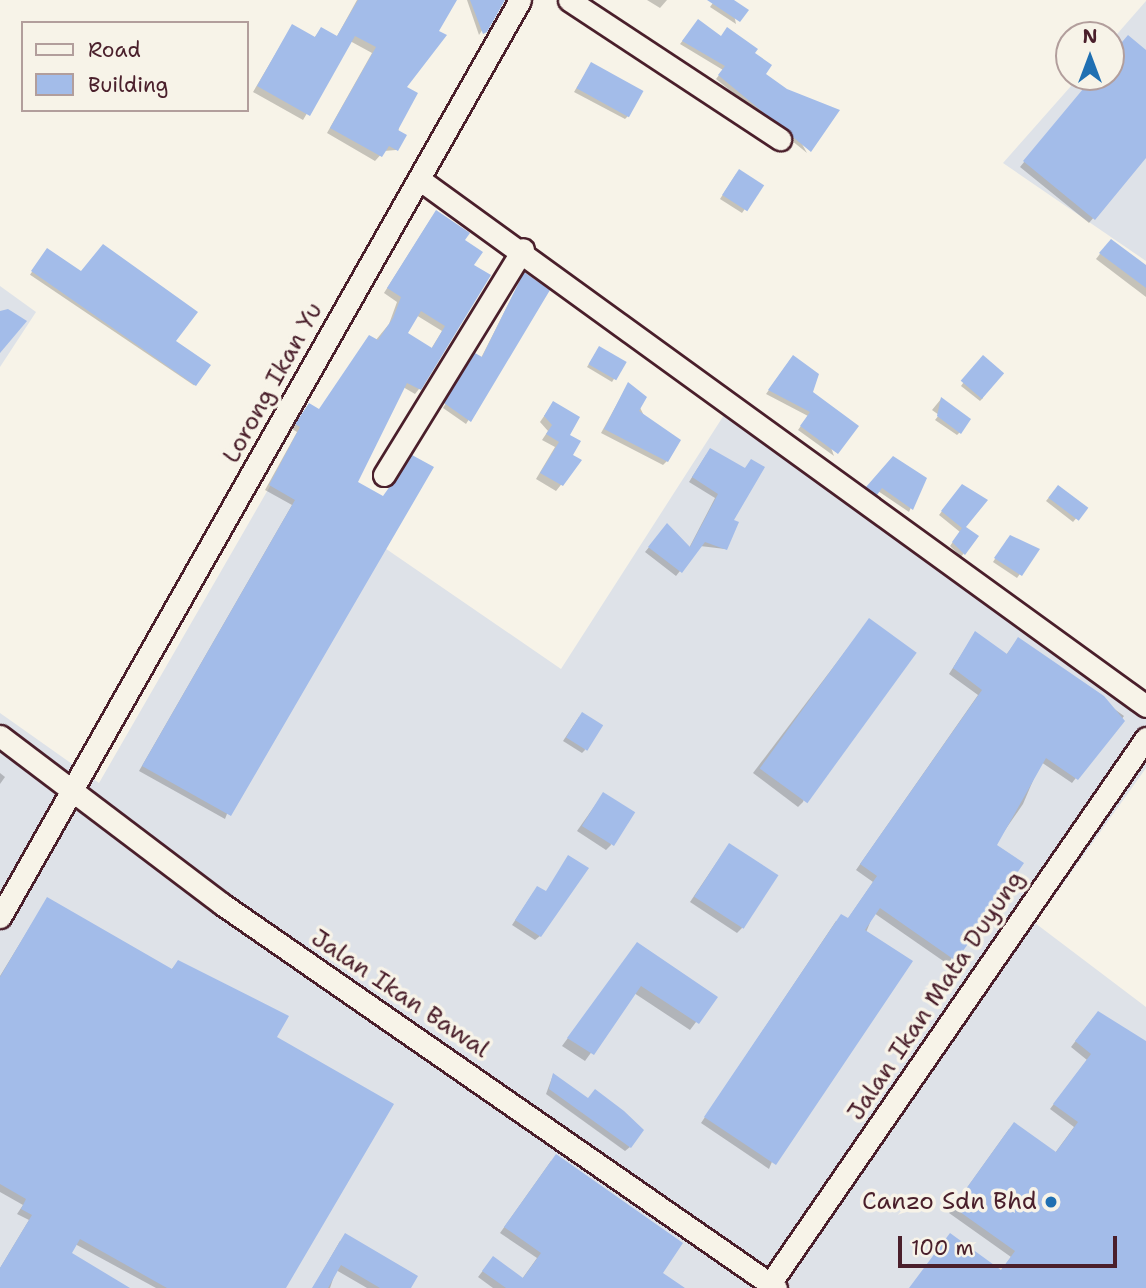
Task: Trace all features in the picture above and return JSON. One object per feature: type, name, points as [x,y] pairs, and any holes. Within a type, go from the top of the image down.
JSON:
[{"type":"street","name":"Lorong Ikan Yu","points":[[0,917],[520,0]]},
{"type":"street","points":[[569,0],[780,139]]},
{"type":"street","points":[[419,179],[523,249],[1146,706]]},
{"type":"street","points":[[384,475],[523,249]]},
{"type":"street","name":"Jalan Ikan Bawal","points":[[0,736],[222,904],[771,1287]]},
{"type":"street","name":"Jalan Ikan Mata Duyung","points":[[771,1287],[1146,738]]},
{"type":"shaded area","points":[[1146,1],[1146,261],[1003,163],[1067,91],[1125,91],[1125,25]]},
{"type":"shaded area","points":[[0,286],[36,312],[0,367]]},
{"type":"shaded area","points":[[724,415],[1146,708],[1146,768],[1035,923],[1146,1007],[1146,1288],[0,1288],[0,713],[99,783],[277,474],[561,669]]},
{"type":"building","points":[[358,0],[457,0],[439,31],[447,35],[407,87],[418,93],[398,130],[407,135],[398,151],[389,146],[382,157],[330,128],[376,47],[355,36],[310,116],[257,86],[292,24],[315,37],[321,27],[337,36]]},
{"type":"building","points":[[470,0],[505,0],[487,32],[483,34]]},
{"type":"building","points":[[707,0],[734,0],[749,10],[740,22]]},
{"type":"building","points":[[698,19],[721,36],[727,27],[758,49],[755,53],[772,65],[766,74],[787,89],[840,110],[811,152],[718,75],[725,66],[682,41]]},
{"type":"building","points":[[1128,35],[1146,50],[1146,158],[1095,220],[1023,161],[1081,91],[1125,91],[1125,39]]},
{"type":"building","points":[[591,62],[643,91],[629,117],[576,88]]},
{"type":"building","points":[[739,169],[764,185],[747,211],[722,195]]},
{"type":"building","points":[[436,210],[470,233],[465,240],[483,252],[474,265],[491,275],[421,390],[407,383],[358,482],[383,496],[412,455],[434,467],[231,816],[142,766],[295,500],[269,485],[300,427],[295,424],[309,403],[319,409],[369,335],[378,340],[393,318],[401,297],[387,288]],"holes":[[[421,311],[445,326],[432,348],[408,333]]]},
{"type":"building","points":[[1111,239],[1146,265],[1146,288],[1099,253]]},
{"type":"building","points":[[103,244],[198,312],[176,341],[211,365],[196,386],[31,271],[47,248],[81,271]]},
{"type":"building","points":[[524,272],[550,290],[471,422],[444,403],[475,353],[482,357]]},
{"type":"building","points":[[8,309],[27,321],[0,353],[0,311]]},
{"type":"building","points":[[599,346],[627,362],[616,380],[588,364]]},
{"type":"building","points":[[793,355],[819,374],[813,392],[859,426],[838,454],[800,426],[810,412],[768,390]]},
{"type":"building","points":[[983,355],[1004,373],[982,399],[961,381]]},
{"type":"building","points":[[628,382],[647,397],[639,411],[681,440],[668,462],[604,429]]},
{"type":"building","points":[[941,397],[971,419],[961,434],[937,416]]},
{"type":"building","points":[[553,401],[580,417],[570,435],[581,441],[573,455],[582,460],[563,486],[540,473],[559,442],[546,434],[552,425],[544,416]]},
{"type":"building","points":[[710,448],[745,468],[751,459],[765,467],[734,520],[739,522],[727,550],[705,542],[682,573],[648,547],[667,523],[690,547],[718,494],[692,477]]},
{"type":"building","points":[[893,456],[927,478],[913,510],[882,488],[877,495],[866,487]]},
{"type":"building","points":[[962,484],[988,500],[966,527],[979,536],[965,555],[952,542],[962,528],[941,511]]},
{"type":"building","points":[[1058,485],[1088,508],[1079,521],[1048,498]]},
{"type":"building","points":[[1010,535],[1040,549],[1022,576],[994,558]]},
{"type":"building","points":[[869,618],[917,653],[807,803],[760,768]]},
{"type":"building","points":[[975,631],[1007,654],[1018,637],[1104,696],[1125,721],[1078,780],[1046,758],[997,845],[1024,863],[956,961],[880,908],[865,930],[913,961],[776,1165],[704,1117],[841,914],[848,918],[877,876],[860,864],[982,690],[953,668]]},
{"type":"building","points":[[582,712],[603,725],[587,751],[566,737]]},
{"type":"building","points":[[603,792],[635,812],[614,846],[582,826]]},
{"type":"building","points":[[729,843],[778,875],[744,929],[694,897]]},
{"type":"building","points":[[568,855],[589,868],[541,937],[515,920],[537,886],[546,891]]},
{"type":"building","points":[[47,897],[172,969],[178,960],[289,1016],[277,1037],[394,1104],[286,1288],[167,1288],[80,1239],[72,1253],[130,1288],[0,1288],[0,1268],[32,1215],[21,1209],[26,1199],[0,1184],[0,977]]},
{"type":"building","points":[[637,942],[718,997],[699,1024],[641,986],[594,1055],[567,1038]]},
{"type":"building","points":[[1098,1011],[1146,1041],[1146,1288],[909,1288],[950,1233],[1001,1270],[1015,1251],[953,1207],[1014,1122],[1056,1152],[1078,1122],[1053,1104],[1091,1054],[1075,1041]]},
{"type":"building","points":[[553,1073],[588,1098],[595,1089],[644,1130],[631,1148],[549,1089]]},
{"type":"building","points":[[556,1154],[683,1243],[663,1273],[685,1288],[506,1288],[482,1271],[493,1256],[523,1278],[541,1253],[504,1227]]},
{"type":"building","points":[[345,1233],[418,1276],[411,1288],[380,1288],[341,1265],[328,1288],[312,1288]]},
{"type":"place","name":"Canzo Sdn Bhd","points":[[1051,1202]]}]
